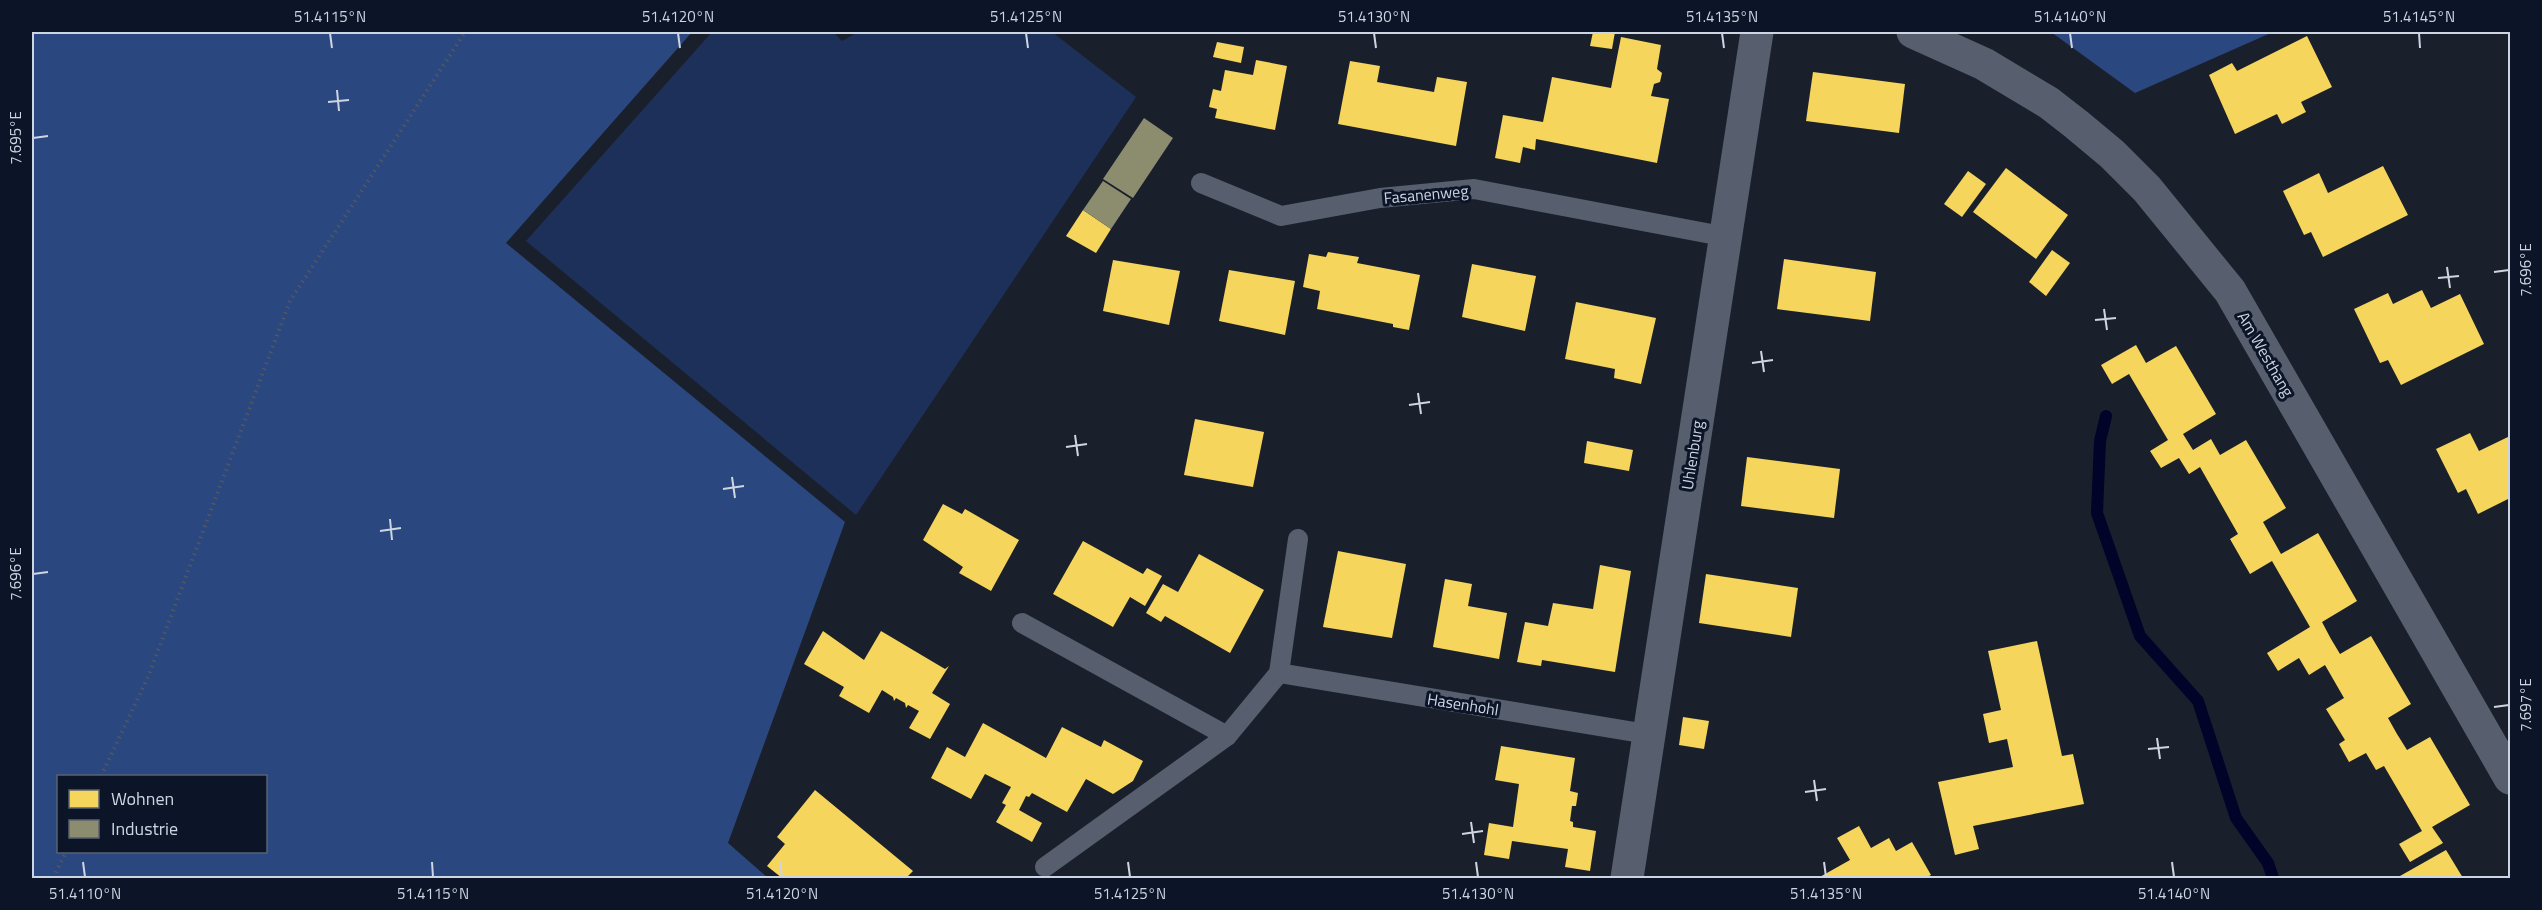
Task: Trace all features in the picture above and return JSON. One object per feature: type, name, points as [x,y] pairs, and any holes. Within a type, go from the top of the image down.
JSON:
[{"type":"street","name":"Uhlenburg","points":[[1627,879],[1647,734],[1727,237],[1757,32]]},
{"type":"street","name":"Am Westhang","points":[[1913,32],[1984,64],[2049,103],[2076,124],[2112,154],[2147,189],[2229,291],[2511,778]]},
{"type":"lane","name":"Fasanenweg","points":[[1201,183],[1281,216],[1380,198],[1474,189],[1727,237]]},
{"type":"lane","points":[[1045,867],[1227,736],[1279,673],[1298,539]]},
{"type":"lane","points":[[1022,623],[1227,736]]},
{"type":"lane","name":"Hasenhohl","points":[[1279,673],[1647,734]]},
{"type":"path","points":[[102,775],[148,677],[290,301],[465,32]]},
{"type":"path","points":[[53,879],[66,853]]},
{"type":"shaded area","points":[[32,32],[692,32],[506,243],[845,522],[728,843],[768,878],[32,878]]},
{"type":"shaded area","points":[[712,32],[833,32],[842,41],[858,32],[1052,32],[1136,97],[856,515],[526,241]]},
{"type":"shaded area","points":[[2051,32],[2273,32],[2135,93]]},
{"type":"building: Wohnen","points":[[1593,32],[1615,32],[1612,49],[1590,46]]},
{"type":"building: Wohnen","points":[[2307,36],[2332,87],[2301,102],[2306,112],[2282,124],[2277,114],[2235,134],[2209,75],[2232,63],[2237,71]]},
{"type":"building: Wohnen","points":[[1621,37],[1661,45],[1657,69],[1662,73],[1660,82],[1654,84],[1651,96],[1669,99],[1657,163],[1536,139],[1535,150],[1523,147],[1520,163],[1495,158],[1503,115],[1543,122],[1552,77],[1611,88]]},
{"type":"building: Wohnen","points":[[1217,42],[1244,47],[1241,63],[1213,57]]},
{"type":"building: Wohnen","points":[[1256,60],[1287,66],[1275,130],[1215,118],[1217,109],[1209,107],[1213,89],[1221,91],[1225,70],[1253,75]]},
{"type":"building: Wohnen","points":[[1350,61],[1380,66],[1377,82],[1434,92],[1437,77],[1467,82],[1456,146],[1338,124]]},
{"type":"building: Wohnen","points":[[1813,72],[1905,84],[1899,133],[1806,121]]},
{"type":"building: Wohnen","points":[[2383,166],[2408,215],[2323,257],[2311,232],[2304,235],[2283,191],[2319,173],[2328,193]]},
{"type":"building: Wohnen","points":[[2006,168],[2068,215],[2036,259],[1973,212]]},
{"type":"building: Wohnen","points":[[1968,171],[1986,184],[1962,217],[1944,204]]},
{"type":"building: Wohnen","points":[[1083,210],[1111,229],[1096,253],[1066,236]]},
{"type":"building: Wohnen","points":[[2052,250],[2070,263],[2046,296],[2029,282]]},
{"type":"building: Wohnen","points":[[1328,252],[1359,257],[1357,263],[1420,275],[1409,330],[1393,327],[1393,324],[1317,309],[1320,291],[1303,287],[1309,254],[1326,257]]},
{"type":"building: Wohnen","points":[[1784,259],[1876,272],[1870,321],[1777,309]]},
{"type":"building: Wohnen","points":[[1113,260],[1180,271],[1169,325],[1103,311]]},
{"type":"building: Wohnen","points":[[1472,264],[1536,276],[1525,331],[1462,317]]},
{"type":"building: Wohnen","points":[[1229,270],[1295,281],[1285,335],[1219,321]]},
{"type":"building: Wohnen","points":[[2422,290],[2431,308],[2460,294],[2484,344],[2401,385],[2388,360],[2380,363],[2354,309],[2388,293],[2393,304]]},
{"type":"building: Wohnen","points":[[1576,302],[1656,318],[1641,384],[1614,378],[1615,369],[1565,359]]},
{"type":"building: Wohnen","points":[[2136,345],[2146,363],[2176,346],[2216,414],[2183,434],[2193,450],[2211,439],[2220,455],[2246,440],[2286,508],[2263,522],[2281,554],[2318,533],[2357,601],[2322,622],[2331,639],[2340,654],[2371,636],[2411,704],[2388,718],[2397,734],[2407,750],[2430,737],[2470,805],[2432,827],[2443,843],[2410,862],[2399,844],[2422,831],[2384,766],[2376,770],[2366,753],[2349,762],[2339,744],[2345,740],[2326,709],[2344,698],[2325,665],[2309,675],[2299,658],[2278,671],[2267,653],[2310,627],[2272,561],[2250,574],[2230,539],[2238,534],[2200,467],[2189,474],[2179,458],[2161,468],[2150,451],[2168,440],[2129,374],[2112,384],[2101,365]]},
{"type":"building: Wohnen","points":[[1195,419],[1264,432],[1253,487],[1184,475]]},
{"type":"building: Wohnen","points":[[2470,433],[2479,451],[2510,436],[2510,498],[2478,514],[2466,489],[2458,493],[2436,449]]},
{"type":"building: Wohnen","points":[[1587,441],[1633,450],[1629,471],[1584,463]]},
{"type":"building: Wohnen","points":[[1747,457],[1840,469],[1834,518],[1741,506]]},
{"type":"building: Wohnen","points":[[943,504],[962,514],[965,509],[1019,540],[991,591],[959,573],[963,567],[923,540]]},
{"type":"building: Wohnen","points":[[1083,541],[1143,574],[1147,568],[1162,576],[1145,606],[1130,597],[1113,627],[1053,594]]},
{"type":"building: Wohnen","points":[[1338,551],[1406,564],[1392,638],[1323,627]]},
{"type":"building: Wohnen","points":[[1199,554],[1264,590],[1230,653],[1165,616],[1161,622],[1146,613],[1163,584],[1178,592]]},
{"type":"building: Wohnen","points":[[1600,565],[1631,571],[1615,672],[1542,660],[1541,666],[1517,662],[1525,622],[1548,626],[1553,603],[1593,609]]},
{"type":"building: Wohnen","points":[[1706,574],[1798,588],[1791,637],[1699,623]]},
{"type":"building: Wohnen","points":[[1445,579],[1472,584],[1468,606],[1507,613],[1499,659],[1433,647]]},
{"type":"building: Wohnen","points":[[823,631],[864,660],[881,631],[945,669],[949,666],[932,693],[950,704],[930,739],[909,728],[919,711],[908,705],[906,708],[905,703],[896,698],[894,701],[893,697],[882,690],[869,713],[839,696],[844,687],[804,664]]},
{"type":"building: Wohnen","points":[[2037,641],[2062,756],[2073,754],[2084,804],[1973,826],[1979,849],[1955,855],[1938,782],[2013,767],[2007,739],[1989,743],[1983,714],[2001,710],[1988,651]]},
{"type":"building: Wohnen","points":[[1683,717],[1709,721],[1704,749],[1679,745]]},
{"type":"building: Wohnen","points":[[983,723],[1046,758],[1062,727],[1101,747],[1104,740],[1143,761],[1133,781],[1113,794],[1086,779],[1067,812],[1032,793],[1029,797],[1026,796],[1019,810],[1042,823],[1032,842],[996,822],[1006,805],[1002,803],[1011,787],[985,774],[971,799],[931,778],[947,747],[965,757]]},
{"type":"building: Wohnen","points":[[1501,746],[1575,758],[1570,791],[1578,793],[1576,806],[1572,806],[1570,821],[1573,822],[1573,827],[1596,831],[1590,871],[1565,867],[1568,849],[1512,841],[1509,859],[1484,855],[1489,823],[1513,827],[1519,784],[1495,780]]},
{"type":"building: Wohnen","points":[[815,790],[913,871],[906,878],[782,878],[767,866],[785,844],[777,837]]},
{"type":"building: Wohnen","points":[[1859,826],[1871,848],[1889,838],[1896,851],[1912,842],[1931,875],[1925,878],[1818,878],[1850,860],[1837,838]]},
{"type":"building: Wohnen","points":[[2446,850],[2463,878],[2401,878],[2400,876]]},
{"type":"building: Industrie","points":[[1144,118],[1173,138],[1133,198],[1103,179]]},
{"type":"building: Industrie","points":[[1103,181],[1131,199],[1111,229],[1083,210]]},
{"type":"waterway","points":[[2106,416],[2100,441],[2097,513],[2140,636],[2198,701],[2236,818],[2268,863],[2273,878]]}]
